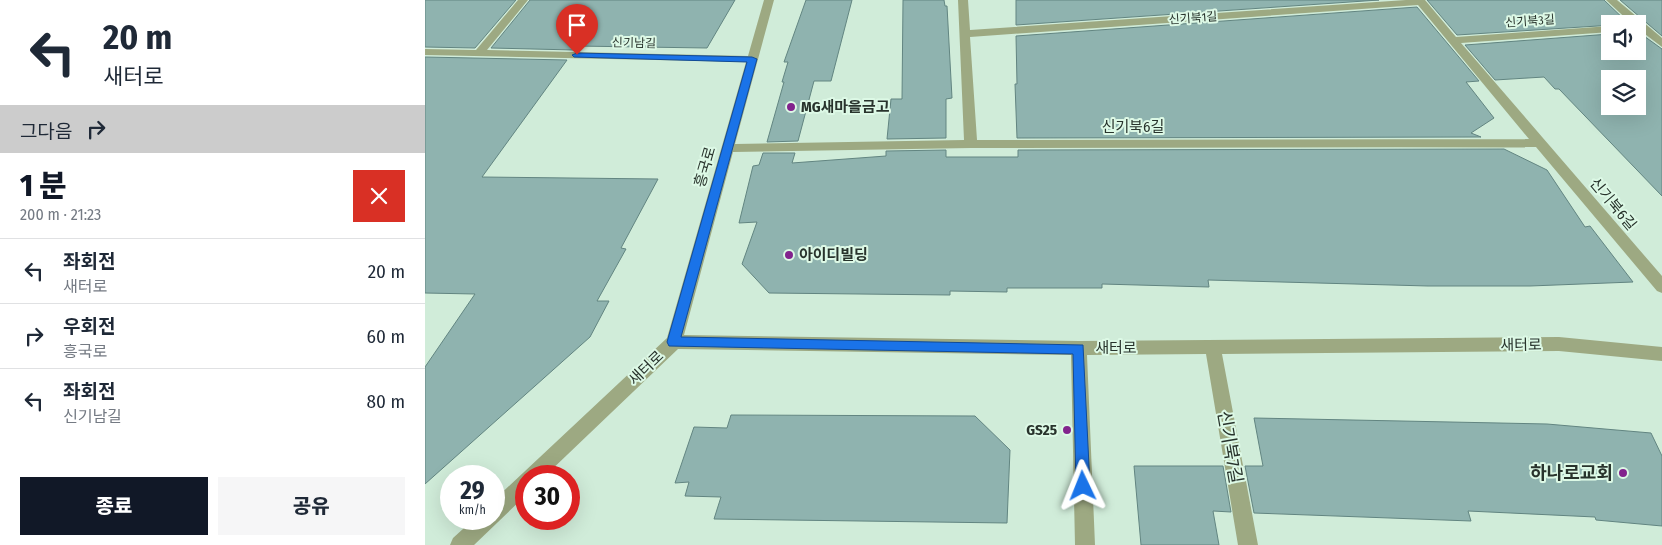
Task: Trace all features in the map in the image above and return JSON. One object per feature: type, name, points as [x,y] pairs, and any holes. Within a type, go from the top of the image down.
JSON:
[{"type":"street","points":[[479,53],[523,0]]},
{"type":"street","name":"흥국로","points":[[673,342],[769,0]]},
{"type":"street","points":[[963,0],[971,144]]},
{"type":"street","points":[[1611,0],[1627,15]]},
{"type":"street","name":"신기북1길","points":[[965,34],[1420,1]]},
{"type":"street","name":"신기북6길","points":[[1420,1],[1662,287]]},
{"type":"street","points":[[1646,27],[1655,26]]},
{"type":"street","name":"신기북3길","points":[[1453,40],[1601,30]]},
{"type":"street","points":[[1646,32],[1662,44]]},
{"type":"street","name":"신기남길","points":[[425,52],[752,59]]},
{"type":"street","name":"신기북6길","points":[[727,148],[971,144],[1539,143]]},
{"type":"street","name":"새터로","points":[[544,465],[673,342],[1079,348],[1559,344],[1662,354]]},
{"type":"street","points":[[1079,348],[1085,545]]},
{"type":"street","name":"신기북7길","points":[[1213,348],[1248,545]]},
{"type":"street","points":[[505,502],[515,493]]},
{"type":"street","points":[[460,545],[476,530]]},
{"type":"building","points":[[425,0],[516,0],[475,48],[425,47]]},
{"type":"building","points":[[530,0],[735,0],[707,48],[576,46],[574,50],[491,48]]},
{"type":"building","points":[[806,0],[852,0],[831,81],[814,81],[798,141],[767,142],[784,82],[782,82],[788,62],[784,62]]},
{"type":"building","points":[[903,0],[944,0],[945,6],[947,6],[952,98],[946,99],[946,138],[887,139],[891,99],[902,99]]},
{"type":"building","points":[[1016,0],[1379,0],[1016,25]]},
{"type":"building","points":[[1427,0],[1604,0],[1620,15],[1601,15],[1601,26],[1457,35]]},
{"type":"building","points":[[1620,0],[1662,0],[1662,36],[1646,22],[1646,15],[1638,15]]},
{"type":"building","points":[[1417,7],[1479,81],[1466,82],[1494,118],[1471,133],[1481,137],[1017,138],[1016,36]]},
{"type":"building","points":[[1601,35],[1601,60],[1646,60],[1646,37],[1662,49],[1662,196],[1559,89],[1555,89],[1544,77],[1495,80],[1465,45]]},
{"type":"building","points":[[425,57],[567,60],[482,177],[658,179],[621,248],[626,249],[597,301],[609,301],[590,337],[446,465],[440,465],[440,471],[425,484],[425,367],[475,294],[425,293]]},
{"type":"building","points":[[1504,149],[1547,170],[1585,227],[1590,226],[1633,282],[1530,286],[1428,286],[1208,280],[1209,287],[1102,284],[1102,288],[1007,288],[1007,292],[950,291],[950,295],[769,293],[742,264],[757,222],[739,223],[753,166],[759,165],[763,153],[795,153],[792,163],[886,156],[886,151],[946,150],[946,157],[1018,157],[1018,150]]},
{"type":"building","points":[[731,415],[975,416],[1010,450],[1007,523],[714,519],[721,497],[685,496],[689,482],[675,483],[694,427],[727,428]]},
{"type":"building","points":[[1254,418],[1547,424],[1651,433],[1662,456],[1662,526],[1596,520],[1595,517],[1468,511],[1471,521],[1254,513],[1245,466],[1263,466]]},
{"type":"building","points":[[1134,466],[1223,466],[1231,512],[1213,511],[1219,545],[1141,545]]},
{"type":"place","name":"MG새마을금고","points":[[791,107]]},
{"type":"place","name":"아이디빌딩","points":[[789,255]]},
{"type":"place","name":"GS25","points":[[1067,430]]},
{"type":"place","name":"하나로교회","points":[[1623,473]]},
{"type":"route","points":[[577,55],[752,59],[673,342],[1079,348],[1083,486]]}]
